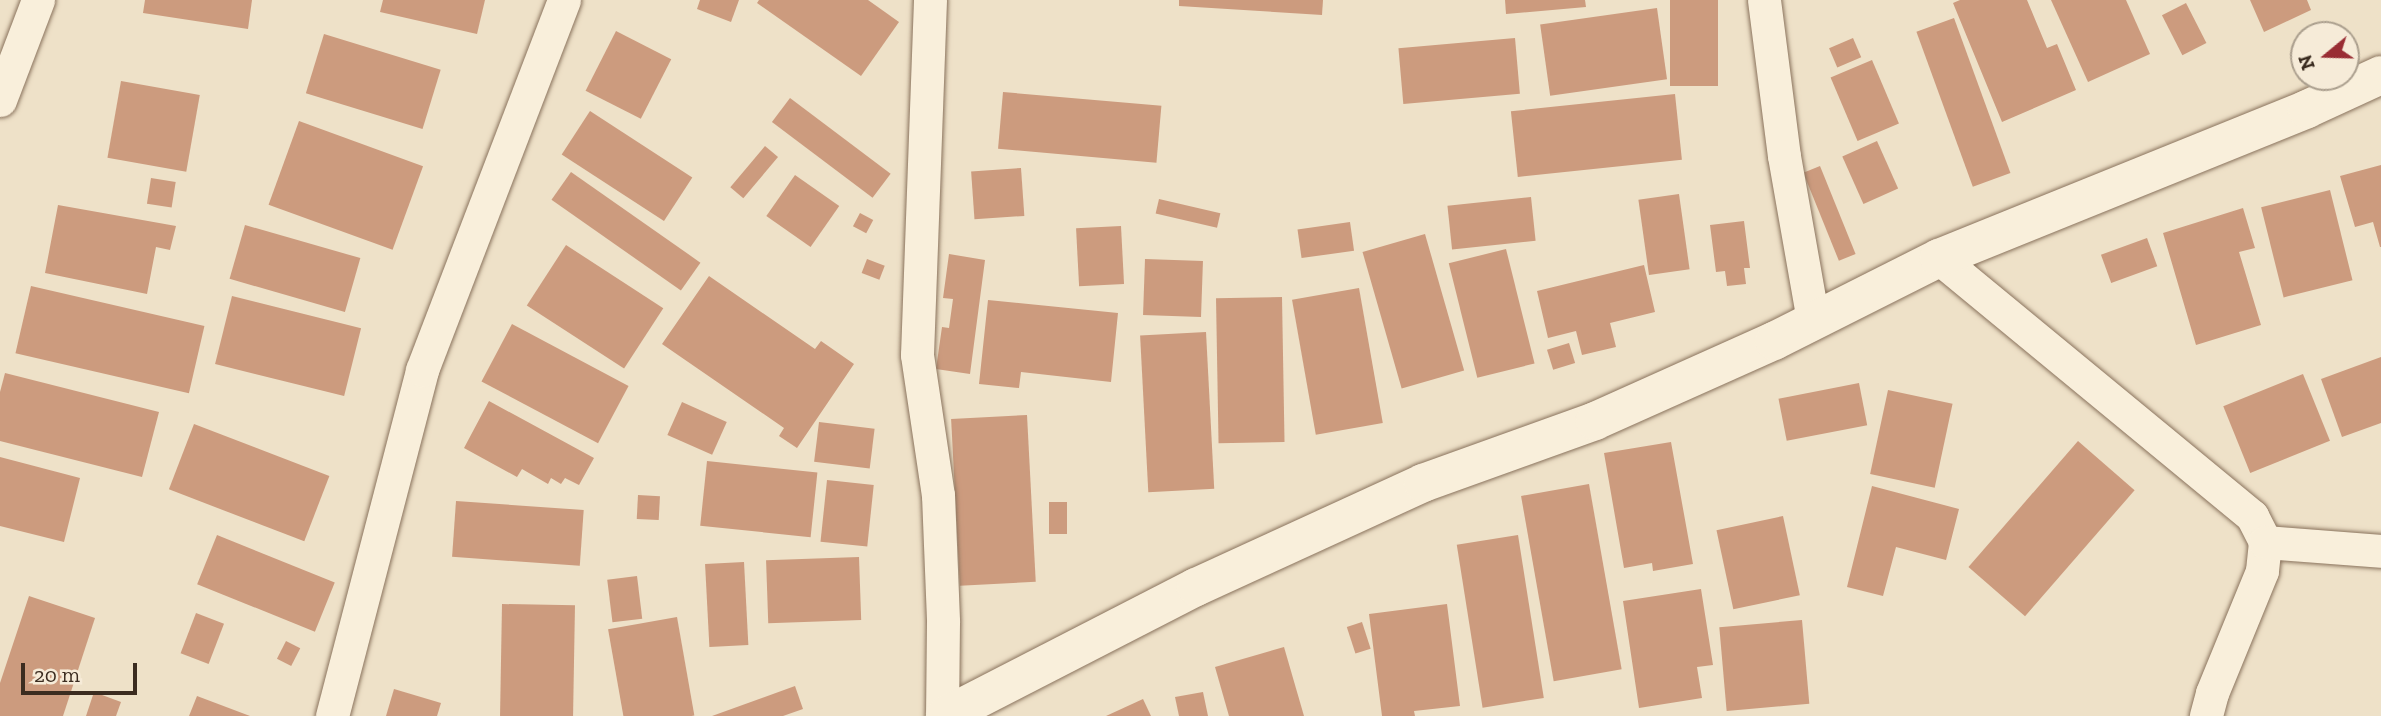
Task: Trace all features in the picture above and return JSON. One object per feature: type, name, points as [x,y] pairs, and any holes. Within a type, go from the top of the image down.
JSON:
[{"type":"street","points":[[0,100],[38,0]]},
{"type":"street","points":[[332,716],[422,370],[564,0]]},
{"type":"street","points":[[930,0],[917,355],[938,495],[943,622],[943,716],[995,693],[1196,587],[1410,489],[1595,421],[1814,320],[1939,258],[2307,109],[2381,75]]},
{"type":"street","points":[[1765,0],[1783,156],[1814,320]]},
{"type":"street","points":[[1939,258],[2252,516],[2265,542],[2262,570],[2212,693],[2206,716]]},
{"type":"street","points":[[2265,542],[2381,551]]},
{"type":"building","points":[[145,0],[252,0],[248,29],[143,13]]},
{"type":"building","points":[[383,0],[485,0],[477,34],[380,12]]},
{"type":"building","points":[[700,0],[739,0],[731,22],[697,9]]},
{"type":"building","points":[[759,0],[868,0],[899,22],[861,76],[757,3]]},
{"type":"building","points":[[1179,0],[1323,0],[1322,15],[1179,6]]},
{"type":"building","points":[[1505,0],[1585,0],[1586,7],[1506,14]]},
{"type":"building","points":[[1670,0],[1718,0],[1718,86],[1670,86]]},
{"type":"building","points":[[1960,0],[2027,0],[2047,48],[2057,44],[2076,90],[2002,122],[1953,3]]},
{"type":"building","points":[[2051,0],[2126,0],[2150,54],[2088,82]]},
{"type":"building","points":[[2250,0],[2307,0],[2311,10],[2264,32]]},
{"type":"building","points":[[2186,3],[2206,43],[2182,55],[2162,15]]},
{"type":"building","points":[[1657,8],[1667,79],[1550,96],[1540,24]]},
{"type":"building","points":[[1954,18],[2010,173],[1973,187],[1916,32]]},
{"type":"building","points":[[616,31],[671,59],[641,119],[586,91]]},
{"type":"building","points":[[324,34],[441,70],[423,129],[306,93]]},
{"type":"building","points":[[1515,38],[1520,94],[1403,104],[1398,48]]},
{"type":"building","points":[[1853,38],[1861,57],[1837,67],[1829,48]]},
{"type":"building","points":[[1872,60],[1899,124],[1858,141],[1831,78]]},
{"type":"building","points":[[121,81],[200,95],[186,172],[107,158]]},
{"type":"building","points":[[1003,92],[1161,106],[1156,163],[998,149]]},
{"type":"building","points":[[1675,94],[1682,160],[1518,177],[1511,111]]},
{"type":"building","points":[[790,98],[891,174],[873,198],[772,122]]},
{"type":"building","points":[[590,111],[692,177],[664,221],[562,155]]},
{"type":"building","points":[[299,121],[423,166],[393,250],[269,205]]},
{"type":"building","points":[[1877,141],[1898,189],[1863,204],[1842,156]]},
{"type":"building","points":[[765,146],[778,157],[743,198],[730,187]]},
{"type":"building","points":[[2381,165],[2380,247],[2373,222],[2355,227],[2340,176]]},
{"type":"building","points":[[1820,166],[1856,254],[1839,261],[1803,173]]},
{"type":"building","points":[[1021,168],[1024,216],[974,219],[971,171]]},
{"type":"building","points":[[571,172],[700,263],[681,290],[551,200]]},
{"type":"building","points":[[795,175],[839,206],[811,247],[766,216]]},
{"type":"building","points":[[151,178],[176,182],[172,208],[147,204]]},
{"type":"building","points":[[2330,190],[2352,280],[2284,297],[2261,207]]},
{"type":"building","points":[[1679,194],[1690,269],[1649,275],[1638,200]]},
{"type":"building","points":[[1531,197],[1536,241],[1452,250],[1447,206]]},
{"type":"building","points":[[1159,199],[1220,213],[1217,228],[1156,214]]},
{"type":"building","points":[[58,205],[176,226],[170,250],[156,247],[147,294],[45,273]]},
{"type":"building","points":[[2243,208],[2255,248],[2239,252],[2261,325],[2196,345],[2163,233]]},
{"type":"building","points":[[860,213],[873,220],[866,233],[853,226]]},
{"type":"building","points":[[1744,221],[1750,268],[1744,268],[1746,284],[1727,286],[1725,271],[1716,272],[1710,225]]},
{"type":"building","points":[[1350,222],[1354,251],[1302,258],[1298,229]]},
{"type":"building","points":[[245,225],[360,258],[345,312],[230,279]]},
{"type":"building","points":[[1121,226],[1124,284],[1079,286],[1076,228]]},
{"type":"building","points":[[1425,234],[1464,370],[1402,388],[1363,252]]},
{"type":"building","points":[[2147,238],[2157,266],[2111,283],[2101,255]]},
{"type":"building","points":[[566,245],[663,308],[624,369],[527,305]]},
{"type":"building","points":[[1506,249],[1535,363],[1477,378],[1449,263]]},
{"type":"building","points":[[949,254],[985,260],[970,374],[936,369],[942,327],[949,328],[953,299],[943,298]]},
{"type":"building","points":[[867,259],[885,266],[879,280],[862,273]]},
{"type":"building","points":[[1145,259],[1203,261],[1201,317],[1143,315]]},
{"type":"building","points":[[1644,265],[1655,312],[1610,323],[1616,347],[1582,355],[1576,331],[1548,338],[1537,291]]},
{"type":"building","points":[[709,276],[815,349],[821,341],[854,364],[797,448],[779,436],[784,428],[662,344]]},
{"type":"building","points":[[31,286],[204,326],[189,393],[15,353]]},
{"type":"building","points":[[1359,288],[1383,423],[1316,435],[1292,300]]},
{"type":"building","points":[[232,296],[361,328],[344,396],[215,364]]},
{"type":"building","points":[[1282,297],[1285,442],[1219,443],[1216,298]]},
{"type":"building","points":[[988,300],[1118,313],[1111,382],[1021,372],[1019,388],[979,384]]},
{"type":"building","points":[[512,324],[629,386],[598,443],[481,381]]},
{"type":"building","points":[[1206,332],[1214,489],[1148,492],[1140,335]]},
{"type":"building","points":[[1569,343],[1575,363],[1553,370],[1547,350]]},
{"type":"building","points":[[2381,357],[2381,423],[2342,437],[2321,379]]},
{"type":"building","points":[[5,373],[159,412],[142,477],[0,441],[0,392]]},
{"type":"building","points":[[2303,374],[2330,441],[2250,473],[2223,406]]},
{"type":"building","points":[[1859,383],[1867,425],[1787,441],[1779,399]]},
{"type":"building","points":[[1888,390],[1953,404],[1935,488],[1870,474]]},
{"type":"building","points":[[489,401],[594,458],[579,485],[565,478],[561,484],[551,478],[548,484],[522,469],[517,477],[464,448]]},
{"type":"building","points":[[682,402],[727,422],[712,455],[667,435]]},
{"type":"building","points":[[1027,415],[1036,582],[960,586],[951,419]]},
{"type":"building","points":[[819,422],[875,429],[870,469],[814,462]]},
{"type":"building","points":[[194,424],[329,476],[304,541],[169,489]]},
{"type":"building","points":[[2078,441],[2135,490],[2025,616],[1968,567]]},
{"type":"building","points":[[1671,442],[1693,564],[1653,571],[1652,563],[1624,568],[1604,453]]},
{"type":"building","points":[[0,457],[80,478],[64,542],[0,526]]},
{"type":"building","points":[[707,461],[817,473],[811,537],[700,526]]},
{"type":"building","points":[[827,480],[874,485],[867,547],[821,542]]},
{"type":"building","points":[[1589,484],[1622,669],[1554,681],[1521,496]]},
{"type":"building","points":[[1872,486],[1959,509],[1946,560],[1896,547],[1883,596],[1847,587]]},
{"type":"building","points":[[638,495],[660,496],[659,520],[637,519]]},
{"type":"building","points":[[456,501],[584,510],[580,566],[452,557]]},
{"type":"building","points":[[1049,502],[1067,502],[1067,534],[1049,534]]},
{"type":"building","points":[[1783,516],[1800,595],[1733,609],[1716,530]]},
{"type":"building","points":[[217,535],[335,583],[315,632],[197,584]]},
{"type":"building","points":[[1518,535],[1544,698],[1483,708],[1457,545]]},
{"type":"building","points":[[859,557],[861,620],[768,623],[766,560]]},
{"type":"building","points":[[744,562],[748,645],[709,647],[705,564]]},
{"type":"building","points":[[637,576],[642,619],[612,622],[607,580]]},
{"type":"building","points":[[1701,589],[1713,665],[1697,667],[1702,698],[1639,708],[1623,601]]},
{"type":"building","points":[[29,596],[95,618],[63,716],[0,716],[0,683]]},
{"type":"building","points":[[502,604],[575,605],[573,716],[500,716]]},
{"type":"building","points":[[1447,604],[1460,706],[1414,711],[1415,716],[1382,716],[1369,614]]},
{"type":"building","points":[[196,613],[224,624],[209,664],[181,653]]},
{"type":"building","points":[[677,617],[694,715],[623,716],[608,629]]},
{"type":"building","points":[[1802,620],[1809,704],[1727,711],[1719,627]]},
{"type":"building","points":[[1362,622],[1371,649],[1355,654],[1347,627]]},
{"type":"building","points":[[286,641],[300,648],[291,666],[277,659]]},
{"type":"building","points":[[1284,647],[1304,716],[1229,716],[1215,667]]},
{"type":"building","points":[[795,686],[803,709],[783,716],[712,716]]},
{"type":"building","points":[[394,689],[441,703],[437,716],[386,716]]},
{"type":"building","points":[[94,692],[121,702],[116,716],[86,716]]},
{"type":"building","points":[[1203,692],[1208,716],[1179,716],[1175,697]]},
{"type":"building","points":[[197,696],[250,716],[189,716]]},
{"type":"building","points":[[1143,699],[1151,716],[1106,716]]}]
